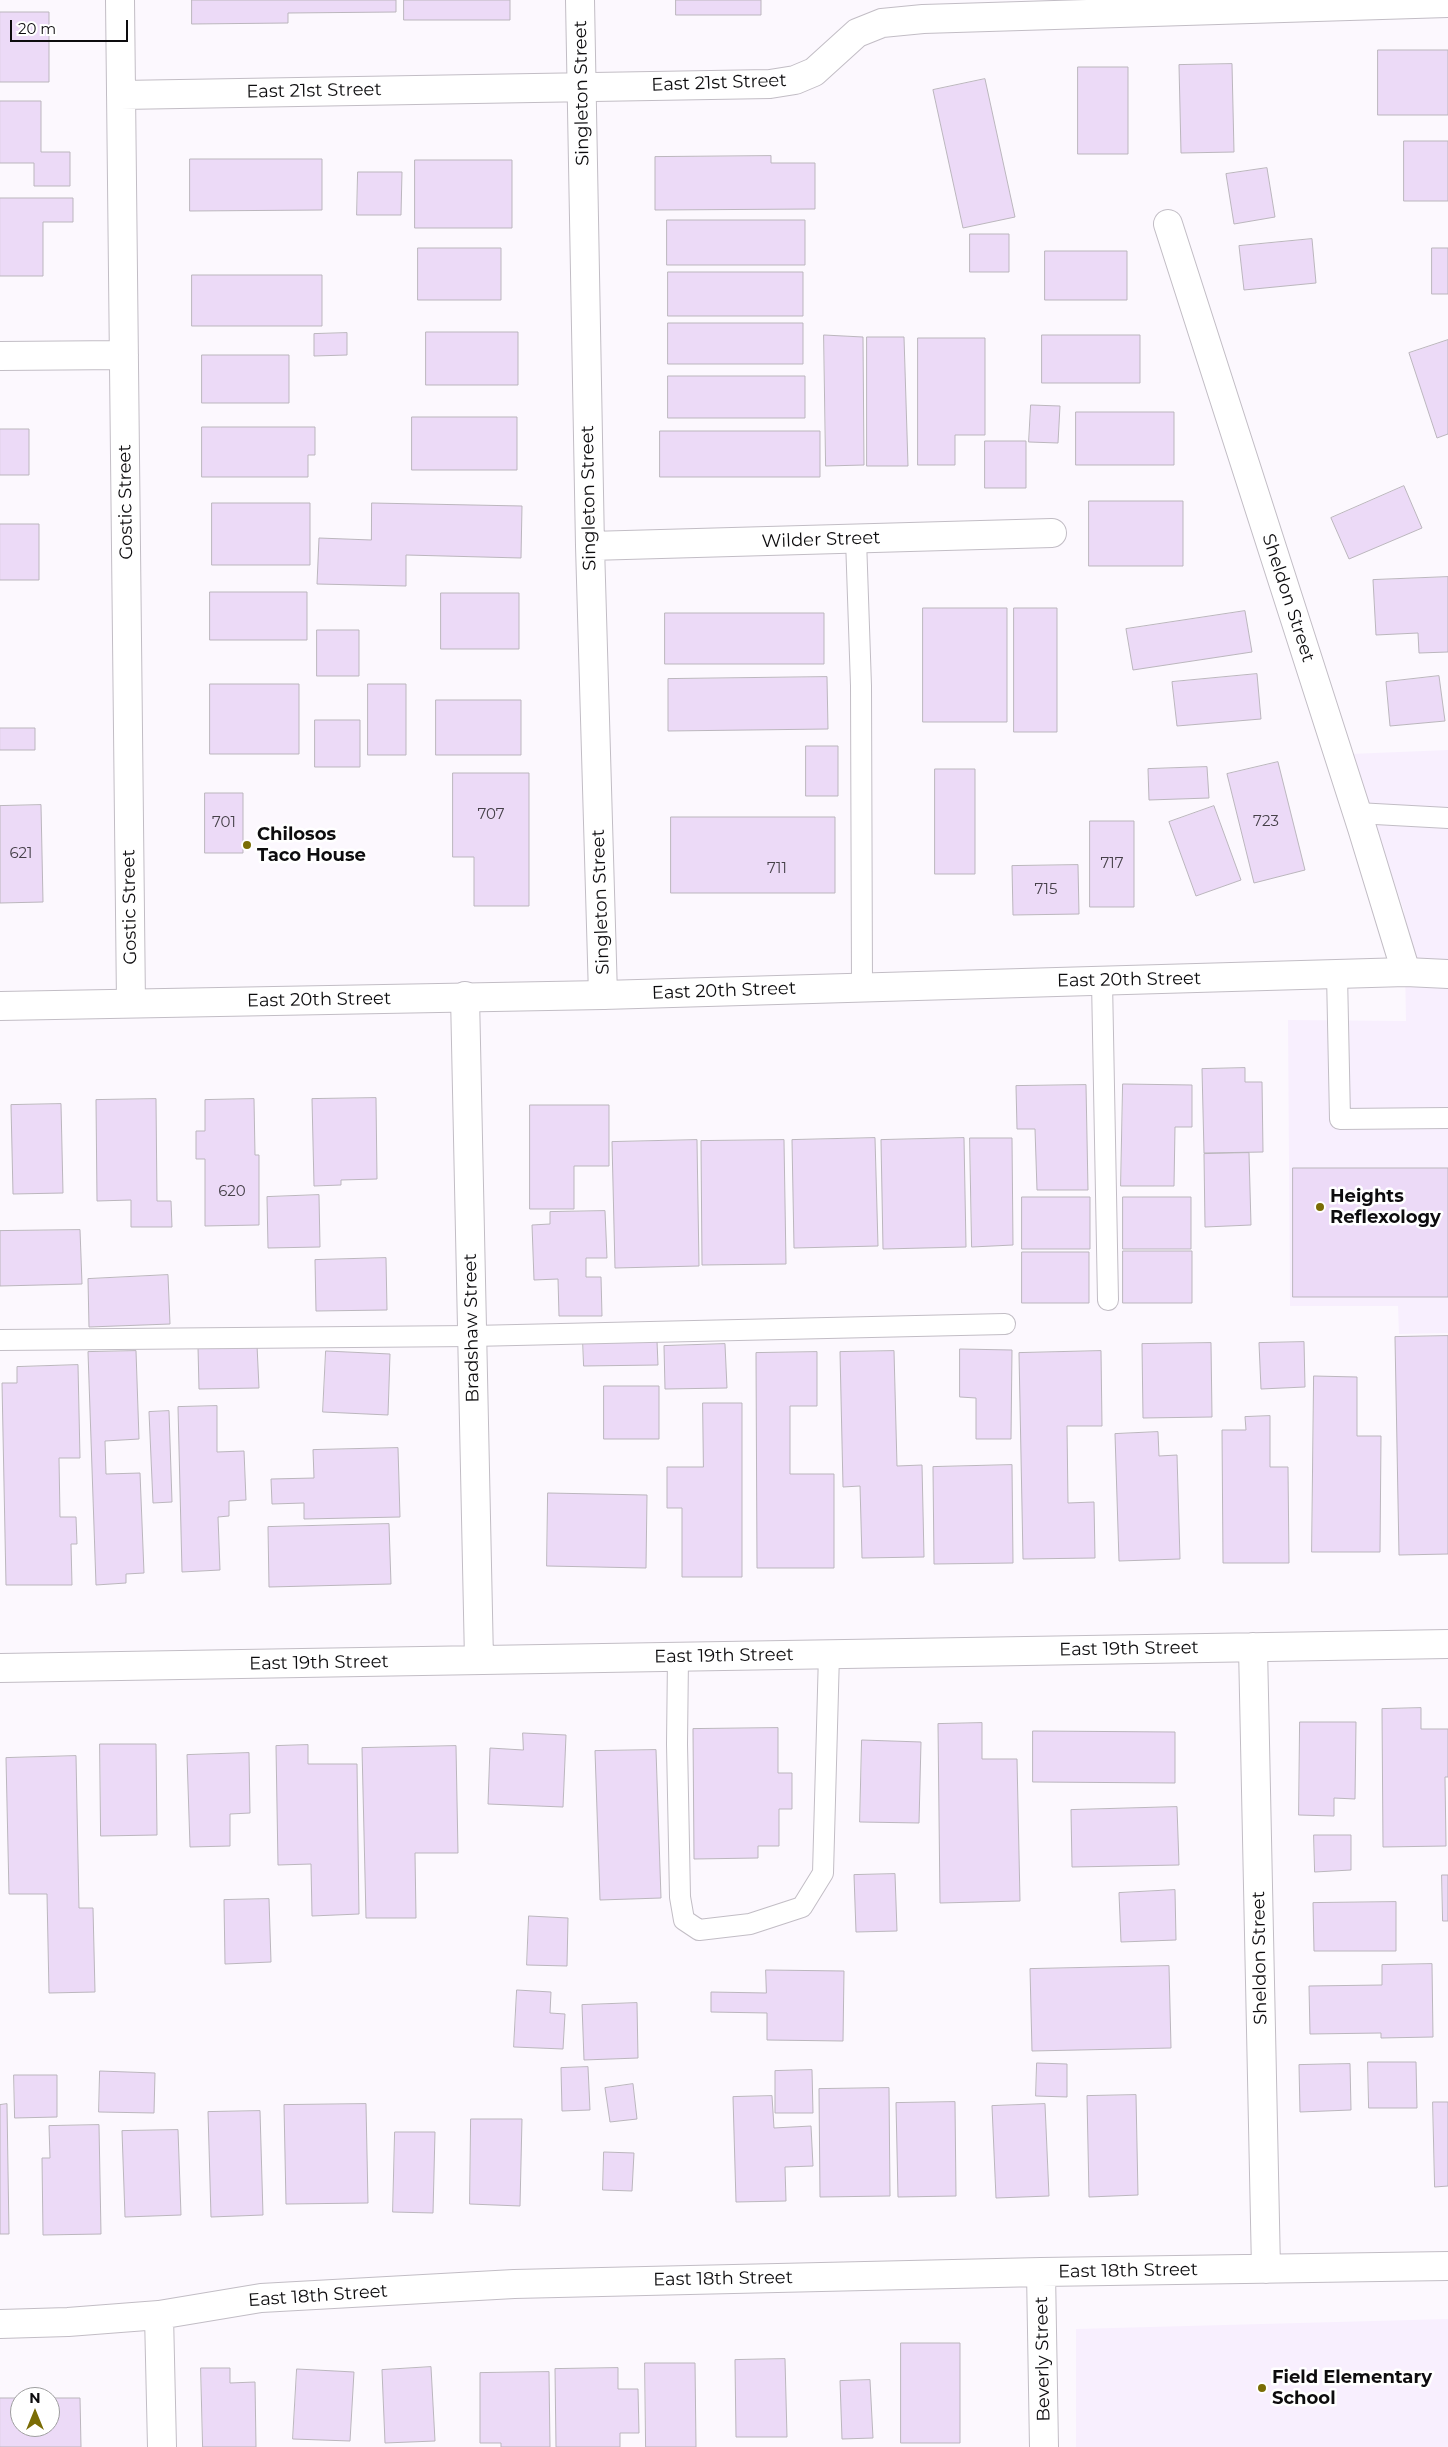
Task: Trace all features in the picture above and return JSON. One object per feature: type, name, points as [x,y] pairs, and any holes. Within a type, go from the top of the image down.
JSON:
[{"type":"street","name":"Gostic Street","points":[[120,0],[131,1004]]},
{"type":"street","name":"Singleton Street","points":[[580,0],[590,546],[603,995]]},
{"type":"street","name":"East 21st Street","points":[[121,95],[770,84],[795,80],[814,72],[857,33],[882,22],[924,19],[1448,3]]},
{"type":"street","name":"Sheldon Street","points":[[1168,224],[1357,813],[1406,972]]},
{"type":"street","points":[[0,356],[124,355]]},
{"type":"street","name":"Wilder Street","points":[[590,546],[1052,533]]},
{"type":"street","name":"East 20th Street","points":[[0,1006],[465,996],[603,995],[1406,972],[1448,974]]},
{"type":"street","name":"Bradshaw Street","points":[[465,996],[479,1660]]},
{"type":"street","name":"East 19th Street","points":[[0,1668],[1448,1644]]},
{"type":"street","name":"Sheldon Street","points":[[1253,1647],[1266,2268]]},
{"type":"street","name":"East 18th Street","points":[[0,2324],[68,2322],[159,2315],[262,2298],[514,2284],[1041,2272],[1448,2266]]},
{"type":"street","name":"Beverly Street","points":[[1041,2272],[1044,2447]]},
{"type":"street","points":[[159,2315],[162,2447]]},
{"type":"lane","points":[[856,539],[861,686],[862,987]]},
{"type":"lane","points":[[1357,813],[1448,818]]},
{"type":"lane","points":[[1337,974],[1340,1119],[1448,1118]]},
{"type":"lane","points":[[1102,981],[1108,1300]]},
{"type":"lane","points":[[0,1340],[472,1336],[1005,1324]]},
{"type":"lane","points":[[678,1657],[677,1744],[680,1898],[684,1920],[699,1930],[750,1924],[802,1907],[823,1873],[829,1654]]},
{"type":"shaded area","points":[[1448,750],[1448,1333],[1399,1334],[1398,1306],[1290,1306],[1288,1020],[1406,1021],[1404,911],[1350,754]]},
{"type":"shaded area","name":"Field Elementary School","points":[[1448,2319],[1448,2447],[1076,2447],[1076,2329]]},
{"type":"building","points":[[192,0],[396,0],[396,12],[288,13],[288,23],[192,24]]},
{"type":"building","points":[[404,0],[510,0],[510,20],[404,20]]},
{"type":"building","points":[[676,0],[761,0],[761,15],[676,15]]},
{"type":"building","points":[[0,12],[49,12],[49,82],[0,82]]},
{"type":"building","points":[[1378,50],[1448,50],[1448,115],[1378,115]]},
{"type":"building","points":[[1232,64],[1234,152],[1181,153],[1179,65]]},
{"type":"building","points":[[1078,67],[1128,67],[1128,154],[1078,154]]},
{"type":"building","points":[[985,79],[1015,217],[963,228],[933,90]]},
{"type":"building","points":[[0,101],[41,101],[41,152],[70,152],[70,186],[34,186],[34,163],[0,163]]},
{"type":"building","points":[[1404,141],[1448,141],[1448,201],[1404,201]]},
{"type":"building","points":[[771,156],[771,163],[815,163],[815,209],[655,210],[655,157]]},
{"type":"building","points":[[190,159],[322,159],[322,210],[190,211]]},
{"type":"building","points":[[415,160],[512,160],[512,228],[415,228]]},
{"type":"building","points":[[1267,168],[1275,217],[1234,224],[1226,174]]},
{"type":"building","points":[[358,172],[402,172],[401,215],[357,215]]},
{"type":"building","points":[[0,198],[73,198],[73,222],[43,222],[43,276],[0,276]]},
{"type":"building","points":[[667,220],[805,220],[805,265],[667,265]]},
{"type":"building","points":[[970,234],[1009,234],[1009,272],[970,272]]},
{"type":"building","points":[[1312,239],[1316,283],[1244,290],[1239,246]]},
{"type":"building","points":[[418,248],[501,248],[501,300],[418,300]]},
{"type":"building","points":[[1432,248],[1448,248],[1448,294],[1432,294]]},
{"type":"building","points":[[1045,251],[1127,251],[1127,300],[1045,300]]},
{"type":"building","points":[[668,272],[803,272],[803,316],[668,316]]},
{"type":"building","points":[[192,275],[322,275],[322,326],[192,326]]},
{"type":"building","points":[[668,323],[803,323],[803,364],[668,364]]},
{"type":"building","points":[[426,332],[518,332],[518,385],[426,385]]},
{"type":"building","points":[[347,333],[347,355],[314,356],[314,334]]},
{"type":"building","points":[[824,335],[863,337],[864,465],[826,466]]},
{"type":"building","points":[[1042,335],[1140,335],[1140,383],[1042,383]]},
{"type":"building","points":[[867,337],[904,337],[908,466],[867,466]]},
{"type":"building","points":[[918,338],[985,338],[985,435],[955,435],[955,465],[918,465]]},
{"type":"building","points":[[1448,340],[1448,434],[1437,438],[1409,353]]},
{"type":"building","points":[[202,355],[289,355],[289,403],[202,403]]},
{"type":"building","points":[[668,376],[805,376],[805,418],[668,418]]},
{"type":"building","points":[[1031,405],[1060,406],[1058,443],[1029,442]]},
{"type":"building","points":[[1076,412],[1174,412],[1174,465],[1076,465]]},
{"type":"building","points":[[412,417],[517,417],[517,470],[412,470]]},
{"type":"building","points":[[202,427],[315,427],[315,455],[308,455],[308,477],[202,477]]},
{"type":"building","points":[[0,429],[29,429],[29,475],[0,475]]},
{"type":"building","points":[[660,431],[820,431],[820,477],[660,477]]},
{"type":"building","points":[[985,441],[1026,441],[1026,488],[985,488]]},
{"type":"building","points":[[1404,486],[1422,528],[1349,559],[1331,518]]},
{"type":"building","points":[[1089,501],[1183,501],[1183,566],[1089,566]]},
{"type":"building","points":[[212,503],[310,503],[310,565],[212,565]]},
{"type":"building","points":[[372,503],[522,506],[521,558],[406,555],[406,586],[317,584],[319,538],[371,540]]},
{"type":"building","points":[[0,524],[39,524],[39,580],[0,580]]},
{"type":"building","points":[[1448,577],[1448,652],[1419,653],[1418,633],[1376,635],[1373,580]]},
{"type":"building","points":[[210,592],[307,592],[307,640],[210,640]]},
{"type":"building","points":[[441,593],[519,593],[519,649],[441,649]]},
{"type":"building","points":[[923,608],[1007,608],[1007,722],[923,722]]},
{"type":"building","points":[[1014,608],[1057,608],[1057,732],[1014,732]]},
{"type":"building","points":[[1245,611],[1252,652],[1133,670],[1126,629]]},
{"type":"building","points":[[665,613],[824,613],[824,664],[665,664]]},
{"type":"building","points":[[317,630],[359,630],[359,676],[317,676]]},
{"type":"building","points":[[1257,674],[1261,719],[1177,726],[1172,682]]},
{"type":"building","points":[[1439,676],[1445,721],[1390,726],[1386,682]]},
{"type":"building","points":[[827,677],[828,729],[668,731],[668,679]]},
{"type":"building","points":[[210,684],[299,684],[299,754],[210,754]]},
{"type":"building","points":[[368,684],[406,684],[406,755],[368,755]]},
{"type":"building","points":[[436,700],[521,700],[521,755],[436,755]]},
{"type":"building","points":[[315,720],[360,720],[360,767],[315,767]]},
{"type":"building","points":[[0,728],[35,728],[35,750],[0,750]]},
{"type":"building","points":[[806,746],[838,746],[838,796],[806,796]]},
{"type":"building","points":[[1278,762],[1305,870],[1254,883],[1227,774]]},
{"type":"building","points":[[1207,767],[1209,798],[1149,800],[1148,769]]},
{"type":"building","points":[[935,769],[975,769],[975,874],[935,874]]},
{"type":"building","points":[[453,773],[529,773],[529,906],[474,906],[474,857],[453,857]]},
{"type":"building","points":[[205,793],[243,793],[243,853],[205,853]]},
{"type":"building","points":[[41,805],[43,902],[0,903],[0,806]]},
{"type":"building","points":[[1214,806],[1241,880],[1196,896],[1169,822]]},
{"type":"building","points":[[671,817],[835,817],[835,893],[671,893]]},
{"type":"building","points":[[1090,821],[1134,821],[1134,907],[1090,907]]},
{"type":"building","points":[[1078,865],[1079,914],[1013,915],[1012,866]]},
{"type":"building","points":[[1245,1068],[1245,1082],[1262,1082],[1263,1152],[1204,1153],[1202,1069]]},
{"type":"building","points":[[1123,1084],[1192,1085],[1192,1127],[1175,1127],[1174,1186],[1121,1186]]},
{"type":"building","points":[[1086,1085],[1088,1190],[1037,1190],[1035,1129],[1017,1129],[1016,1086]]},
{"type":"building","points":[[376,1098],[377,1179],[341,1180],[341,1185],[314,1186],[312,1099]]},
{"type":"building","points":[[156,1099],[157,1201],[171,1201],[172,1227],[131,1227],[131,1200],[97,1201],[96,1100]]},
{"type":"building","points":[[254,1099],[255,1155],[259,1155],[259,1225],[205,1226],[205,1159],[196,1159],[196,1131],[205,1131],[205,1100]]},
{"type":"building","points":[[61,1104],[63,1193],[13,1194],[11,1105]]},
{"type":"building","points":[[530,1105],[609,1105],[609,1166],[574,1166],[574,1209],[530,1209]]},
{"type":"building","points":[[875,1138],[878,1246],[794,1248],[792,1140]]},
{"type":"building","points":[[964,1138],[966,1247],[883,1249],[881,1140]]},
{"type":"building","points":[[970,1138],[1012,1138],[1013,1245],[972,1247]]},
{"type":"building","points":[[697,1140],[699,1266],[615,1268],[612,1142]]},
{"type":"building","points":[[784,1140],[786,1264],[702,1265],[701,1141]]},
{"type":"building","points":[[1249,1153],[1251,1225],[1205,1227],[1204,1154]]},
{"type":"building","points":[[1293,1168],[1448,1168],[1448,1297],[1293,1297]]},
{"type":"building","points":[[319,1195],[320,1247],[268,1248],[267,1197]]},
{"type":"building","points":[[1022,1197],[1090,1197],[1090,1249],[1022,1249]]},
{"type":"building","points":[[1123,1197],[1191,1197],[1191,1249],[1123,1249]]},
{"type":"building","points":[[605,1211],[607,1258],[586,1258],[586,1277],[601,1277],[602,1316],[559,1316],[558,1279],[534,1280],[532,1225],[550,1224],[550,1212]]},
{"type":"building","points":[[80,1230],[82,1284],[0,1286],[0,1231]]},
{"type":"building","points":[[1123,1251],[1192,1251],[1192,1303],[1123,1303]]},
{"type":"building","points":[[1022,1252],[1089,1252],[1089,1303],[1022,1303]]},
{"type":"building","points":[[386,1258],[387,1310],[316,1311],[315,1260]]},
{"type":"building","points":[[168,1275],[170,1324],[89,1327],[88,1279]]},
{"type":"building","points":[[1448,1336],[1448,1554],[1399,1555],[1395,1337]]},
{"type":"building","points":[[583,1341],[657,1341],[658,1365],[584,1366]]},
{"type":"building","points":[[1304,1342],[1305,1387],[1261,1389],[1259,1343]]},
{"type":"building","points":[[1211,1343],[1212,1417],[1143,1418],[1142,1344]]},
{"type":"building","points":[[725,1344],[727,1388],[665,1389],[664,1346]]},
{"type":"building","points":[[257,1345],[259,1388],[199,1389],[198,1347]]},
{"type":"building","points":[[960,1349],[1012,1350],[1011,1439],[976,1439],[976,1398],[960,1397]]},
{"type":"building","points":[[136,1351],[139,1439],[105,1441],[106,1474],[140,1473],[144,1573],[126,1574],[126,1583],[96,1585],[88,1352]]},
{"type":"building","points":[[326,1351],[390,1354],[388,1415],[323,1412]]},
{"type":"building","points":[[894,1351],[897,1466],[922,1465],[924,1557],[862,1558],[860,1486],[843,1487],[840,1352]]},
{"type":"building","points":[[1101,1351],[1102,1426],[1067,1426],[1068,1503],[1094,1502],[1095,1558],[1023,1559],[1019,1353]]},
{"type":"building","points":[[817,1352],[817,1406],[790,1406],[790,1474],[834,1474],[834,1568],[757,1568],[756,1353]]},
{"type":"building","points":[[78,1365],[80,1458],[59,1458],[60,1517],[76,1517],[77,1544],[71,1544],[72,1585],[6,1585],[2,1383],[17,1383],[17,1367]]},
{"type":"building","points":[[1314,1376],[1357,1377],[1357,1436],[1381,1436],[1380,1552],[1312,1552]]},
{"type":"building","points":[[604,1386],[659,1386],[659,1439],[604,1439]]},
{"type":"building","points":[[703,1403],[742,1403],[742,1577],[682,1577],[682,1508],[667,1508],[667,1467],[703,1467]]},
{"type":"building","points":[[217,1406],[217,1452],[244,1451],[246,1500],[229,1501],[229,1516],[218,1517],[220,1570],[182,1572],[178,1407]]},
{"type":"building","points":[[169,1411],[172,1502],[153,1503],[149,1412]]},
{"type":"building","points":[[1270,1416],[1270,1467],[1288,1467],[1289,1563],[1223,1563],[1222,1430],[1246,1430],[1245,1417]]},
{"type":"building","points":[[1158,1432],[1159,1456],[1177,1455],[1180,1559],[1119,1561],[1115,1434]]},
{"type":"building","points":[[398,1448],[400,1517],[304,1519],[304,1503],[272,1504],[271,1479],[314,1478],[313,1450]]},
{"type":"building","points":[[1012,1465],[1013,1563],[934,1564],[933,1467]]},
{"type":"building","points":[[548,1493],[647,1495],[646,1568],[547,1566]]},
{"type":"building","points":[[389,1524],[391,1584],[269,1587],[268,1527]]},
{"type":"building","points":[[1421,1708],[1421,1729],[1448,1729],[1448,1777],[1445,1777],[1446,1846],[1383,1847],[1382,1709]]},
{"type":"building","points":[[1300,1722],[1356,1722],[1355,1799],[1334,1798],[1334,1816],[1299,1815]]},
{"type":"building","points":[[982,1723],[982,1759],[1017,1759],[1020,1901],[940,1903],[938,1724]]},
{"type":"building","points":[[778,1728],[778,1773],[792,1773],[792,1809],[779,1809],[779,1846],[758,1846],[758,1858],[694,1859],[693,1729]]},
{"type":"building","points":[[1033,1731],[1175,1732],[1175,1783],[1033,1782]]},
{"type":"building","points":[[523,1733],[566,1735],[563,1807],[488,1804],[490,1748],[523,1750]]},
{"type":"building","points":[[862,1740],[921,1742],[919,1823],[860,1822]]},
{"type":"building","points":[[100,1744],[156,1744],[157,1835],[101,1836]]},
{"type":"building","points":[[308,1745],[308,1764],[357,1764],[359,1914],[312,1916],[311,1864],[278,1865],[276,1746]]},
{"type":"building","points":[[456,1746],[458,1853],[415,1853],[416,1918],[366,1918],[362,1748]]},
{"type":"building","points":[[656,1750],[661,1898],[600,1900],[595,1751]]},
{"type":"building","points":[[249,1753],[250,1813],[230,1814],[230,1846],[190,1847],[187,1755]]},
{"type":"building","points":[[76,1756],[79,1908],[93,1908],[95,1992],[49,1993],[47,1894],[9,1894],[6,1758]]},
{"type":"building","points":[[1177,1807],[1179,1865],[1072,1867],[1071,1810]]},
{"type":"building","points":[[1314,1835],[1351,1835],[1351,1870],[1315,1872]]},
{"type":"building","points":[[895,1874],[897,1931],[856,1932],[854,1875]]},
{"type":"building","points":[[1442,1875],[1448,1875],[1448,1921],[1443,1921]]},
{"type":"building","points":[[1175,1890],[1176,1940],[1121,1942],[1119,1893]]},
{"type":"building","points":[[269,1899],[271,1962],[225,1964],[224,1900]]},
{"type":"building","points":[[1396,1902],[1396,1951],[1314,1951],[1313,1903]]},
{"type":"building","points":[[529,1916],[568,1918],[567,1966],[527,1965]]},
{"type":"building","points":[[1432,1964],[1433,2037],[1381,2038],[1381,2033],[1310,2034],[1309,1986],[1382,1985],[1382,1965]]},
{"type":"building","points":[[1169,1966],[1171,2048],[1032,2051],[1030,1969]]},
{"type":"building","points":[[766,1970],[844,1971],[843,2041],[767,2040],[767,2013],[711,2012],[711,1992],[766,1993]]},
{"type":"building","points":[[517,1990],[551,1992],[550,2013],[565,2014],[563,2049],[514,2047]]},
{"type":"building","points":[[637,2003],[638,2058],[584,2060],[582,2005]]},
{"type":"building","points":[[1368,2062],[1416,2062],[1417,2108],[1369,2108]]},
{"type":"building","points":[[1037,2063],[1067,2064],[1067,2097],[1036,2096]]},
{"type":"building","points":[[1350,2064],[1351,2110],[1300,2112],[1299,2065]]},
{"type":"building","points":[[588,2067],[590,2110],[562,2111],[561,2068]]},
{"type":"building","points":[[812,2070],[813,2113],[775,2113],[775,2071]]},
{"type":"building","points":[[100,2071],[155,2073],[154,2113],[99,2112]]},
{"type":"building","points":[[14,2075],[57,2075],[57,2117],[15,2118]]},
{"type":"building","points":[[633,2084],[637,2119],[610,2122],[605,2088]]},
{"type":"building","points":[[889,2088],[890,2196],[820,2197],[819,2089]]},
{"type":"building","points":[[1136,2095],[1138,2195],[1089,2197],[1087,2096]]},
{"type":"building","points":[[772,2096],[774,2128],[811,2126],[813,2166],[785,2167],[786,2201],[736,2202],[733,2097]]},
{"type":"building","points":[[955,2102],[956,2196],[898,2197],[896,2103]]},
{"type":"building","points":[[1433,2102],[1448,2102],[1448,2186],[1435,2187]]},
{"type":"building","points":[[7,2104],[9,2234],[0,2234],[0,2105]]},
{"type":"building","points":[[366,2104],[368,2203],[286,2204],[284,2105]]},
{"type":"building","points":[[1045,2104],[1049,2196],[996,2198],[992,2106]]},
{"type":"building","points":[[260,2111],[263,2215],[211,2217],[208,2112]]},
{"type":"building","points":[[471,2119],[522,2119],[520,2206],[470,2204]]},
{"type":"building","points":[[99,2125],[101,2234],[43,2235],[42,2158],[50,2158],[49,2126]]},
{"type":"building","points":[[178,2130],[181,2215],[125,2217],[122,2131]]},
{"type":"building","points":[[395,2132],[435,2132],[433,2213],[393,2212]]},
{"type":"building","points":[[604,2152],[634,2153],[632,2191],[603,2190]]},
{"type":"building","points":[[901,2343],[960,2343],[960,2443],[901,2443]]},
{"type":"building","points":[[785,2359],[787,2437],[736,2437],[735,2360]]},
{"type":"building","points":[[645,2363],[695,2363],[696,2447],[646,2447]]},
{"type":"building","points":[[431,2367],[435,2441],[385,2443],[382,2370]]},
{"type":"building","points":[[201,2368],[230,2368],[230,2383],[255,2382],[256,2447],[203,2447]]},
{"type":"building","points":[[618,2368],[618,2389],[638,2389],[639,2433],[620,2433],[620,2447],[556,2447],[555,2369]]},
{"type":"building","points":[[297,2369],[354,2372],[350,2441],[293,2439]]},
{"type":"building","points":[[549,2372],[550,2447],[501,2447],[501,2443],[480,2443],[480,2373]]},
{"type":"building","points":[[870,2380],[873,2438],[842,2439],[840,2381]]},
{"type":"building","points":[[0,2398],[10,2398],[10,2437],[60,2437],[60,2398],[80,2398],[81,2447],[0,2447]]},
{"type":"place","name":"Chilosos Taco House","points":[[247,845]]},
{"type":"place","name":"Heights Reflexology","points":[[1320,1207]]},
{"type":"place","name":"Field Elementary School","points":[[1262,2388]]}]
